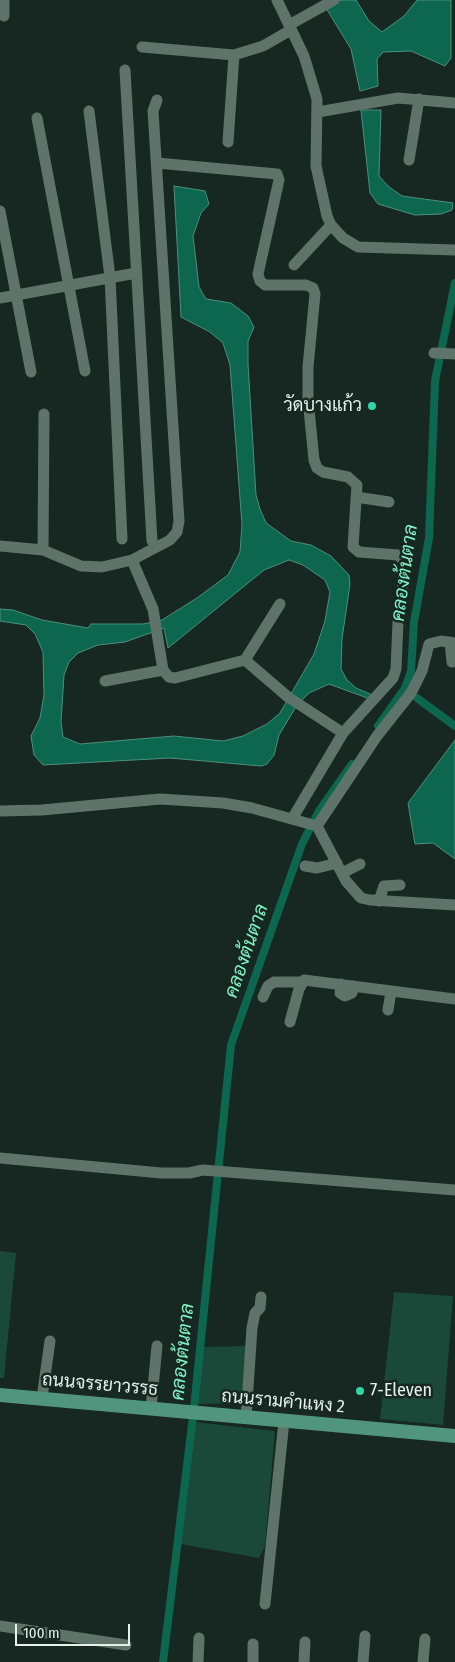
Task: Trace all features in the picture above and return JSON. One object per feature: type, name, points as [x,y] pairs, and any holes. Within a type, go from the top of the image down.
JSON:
[{"type":"main road","name":"ถนนจรรยาวรรธ","points":[[0,1395],[193,1412]]},
{"type":"main road","name":"ถนนรามคำแหง 2","points":[[193,1412],[455,1436]]},
{"type":"street","points":[[4,0],[4,16]]},
{"type":"street","points":[[277,0],[304,56],[317,99],[316,166],[326,216],[331,225],[343,238],[358,247],[452,250]]},
{"type":"street","points":[[142,47],[234,54],[263,46],[334,0]]},
{"type":"street","points":[[228,142],[234,54]]},
{"type":"street","points":[[126,70],[152,541]]},
{"type":"street","points":[[318,112],[398,98],[455,103]]},
{"type":"street","points":[[409,160],[418,99]]},
{"type":"street","points":[[0,546],[43,550],[92,568],[132,560],[170,540],[177,532],[180,521],[153,111],[157,100]]},
{"type":"street","points":[[89,111],[110,277],[122,539]]},
{"type":"street","points":[[37,118],[70,283],[85,371]]},
{"type":"street","points":[[157,163],[277,174],[279,180],[258,274],[260,281],[266,285],[306,285],[313,288],[315,300],[308,375],[316,468],[323,472],[348,477],[354,480],[357,485],[353,547],[359,552],[398,555],[403,560],[405,566],[398,622],[396,670],[393,678],[343,733],[295,820]]},
{"type":"street","points":[[0,210],[31,372]]},
{"type":"street","points":[[294,265],[331,225]]},
{"type":"street","points":[[0,298],[70,283],[136,273]]},
{"type":"street","points":[[434,353],[453,354]]},
{"type":"street","points":[[43,550],[44,414]]},
{"type":"street","points":[[356,497],[389,502]]},
{"type":"street","points":[[132,560],[153,609],[163,670],[169,678],[245,660],[280,604]]},
{"type":"street","points":[[314,825],[377,736],[411,693],[422,671],[430,644],[434,642],[453,642],[452,662]]},
{"type":"street","points":[[245,660],[288,697],[343,733]]},
{"type":"street","points":[[105,681],[163,670]]},
{"type":"street","points":[[0,811],[42,810],[160,799],[223,803],[314,825],[353,890],[361,898],[378,901],[455,905]]},
{"type":"street","points":[[305,866],[339,868],[360,864]]},
{"type":"street","points":[[378,901],[384,886],[400,885]]},
{"type":"street","points":[[263,997],[268,986],[274,982],[302,982],[307,980],[455,999]]},
{"type":"street","points":[[290,1022],[302,982]]},
{"type":"street","points":[[388,1010],[391,992]]},
{"type":"street","points":[[0,1158],[161,1173],[189,1174],[203,1170],[455,1190]]},
{"type":"street","points":[[246,1418],[252,1328],[255,1313],[260,1308],[261,1296]]},
{"type":"street","points":[[42,1398],[50,1341]]},
{"type":"street","points":[[151,1408],[157,1346]]},
{"type":"street","points":[[265,1604],[284,1421]]},
{"type":"street","points":[[0,1626],[126,1645]]},
{"type":"street","points":[[363,1662],[365,1636]]},
{"type":"street","points":[[198,1662],[199,1638]]},
{"type":"street","points":[[423,1662],[424,1639]]},
{"type":"street","points":[[304,1662],[305,1642]]},
{"type":"street","points":[[253,1644],[253,1662]]},
{"type":"shaded area","points":[[341,0],[356,0],[369,21],[382,32],[404,16],[417,0],[451,0],[451,58],[445,66],[411,51],[383,52],[377,59],[378,86],[360,91],[351,49],[326,8]]},
{"type":"shaded area","points":[[361,110],[381,110],[379,176],[389,187],[402,196],[453,203],[452,210],[441,214],[415,215],[378,204],[370,193]]},
{"type":"shaded area","points":[[174,186],[205,191],[209,204],[201,213],[193,236],[199,287],[206,299],[231,303],[248,316],[254,327],[248,341],[248,364],[256,495],[260,509],[266,523],[291,541],[311,545],[331,556],[349,575],[350,584],[342,639],[341,669],[347,680],[356,688],[372,695],[370,699],[329,684],[309,693],[297,705],[279,735],[274,755],[267,764],[261,766],[170,758],[43,765],[34,755],[31,736],[40,718],[44,695],[43,652],[35,634],[26,625],[0,621],[0,609],[13,610],[42,620],[88,628],[91,624],[143,624],[162,620],[197,598],[228,575],[240,552],[242,525],[230,365],[223,343],[210,332],[181,317]],"holes":[[[289,560],[303,565],[325,580],[330,592],[325,621],[314,654],[280,713],[267,724],[243,736],[223,741],[174,736],[80,744],[63,737],[61,722],[64,675],[69,662],[78,653],[98,645],[125,642],[164,628],[168,648],[264,570]]]},
{"type":"shaded area","points":[[455,740],[455,859],[433,843],[415,844],[408,803]]},
{"type":"shaded area","points":[[0,1251],[16,1253],[4,1378],[0,1378]]},
{"type":"shaded area","points":[[394,1292],[453,1296],[443,1425],[380,1419]]},
{"type":"shaded area","points":[[247,1346],[243,1403],[197,1404],[202,1347]]},
{"type":"shaded area","points":[[195,1422],[275,1431],[265,1546],[259,1558],[180,1544]]},
{"type":"waterway","name":"คลองต้นตาล","points":[[378,726],[405,688],[411,671],[414,622],[429,538],[435,381],[455,283]]},
{"type":"waterway","points":[[417,698],[455,726]]},
{"type":"waterway","name":"คลองต้นตาล","points":[[163,1662],[194,1408],[231,1045],[302,844],[319,811],[352,764]]},
{"type":"place","name":"วัดบางแก้ว","points":[[372,406]]},
{"type":"place","name":"7-Eleven","points":[[360,1391]]}]
